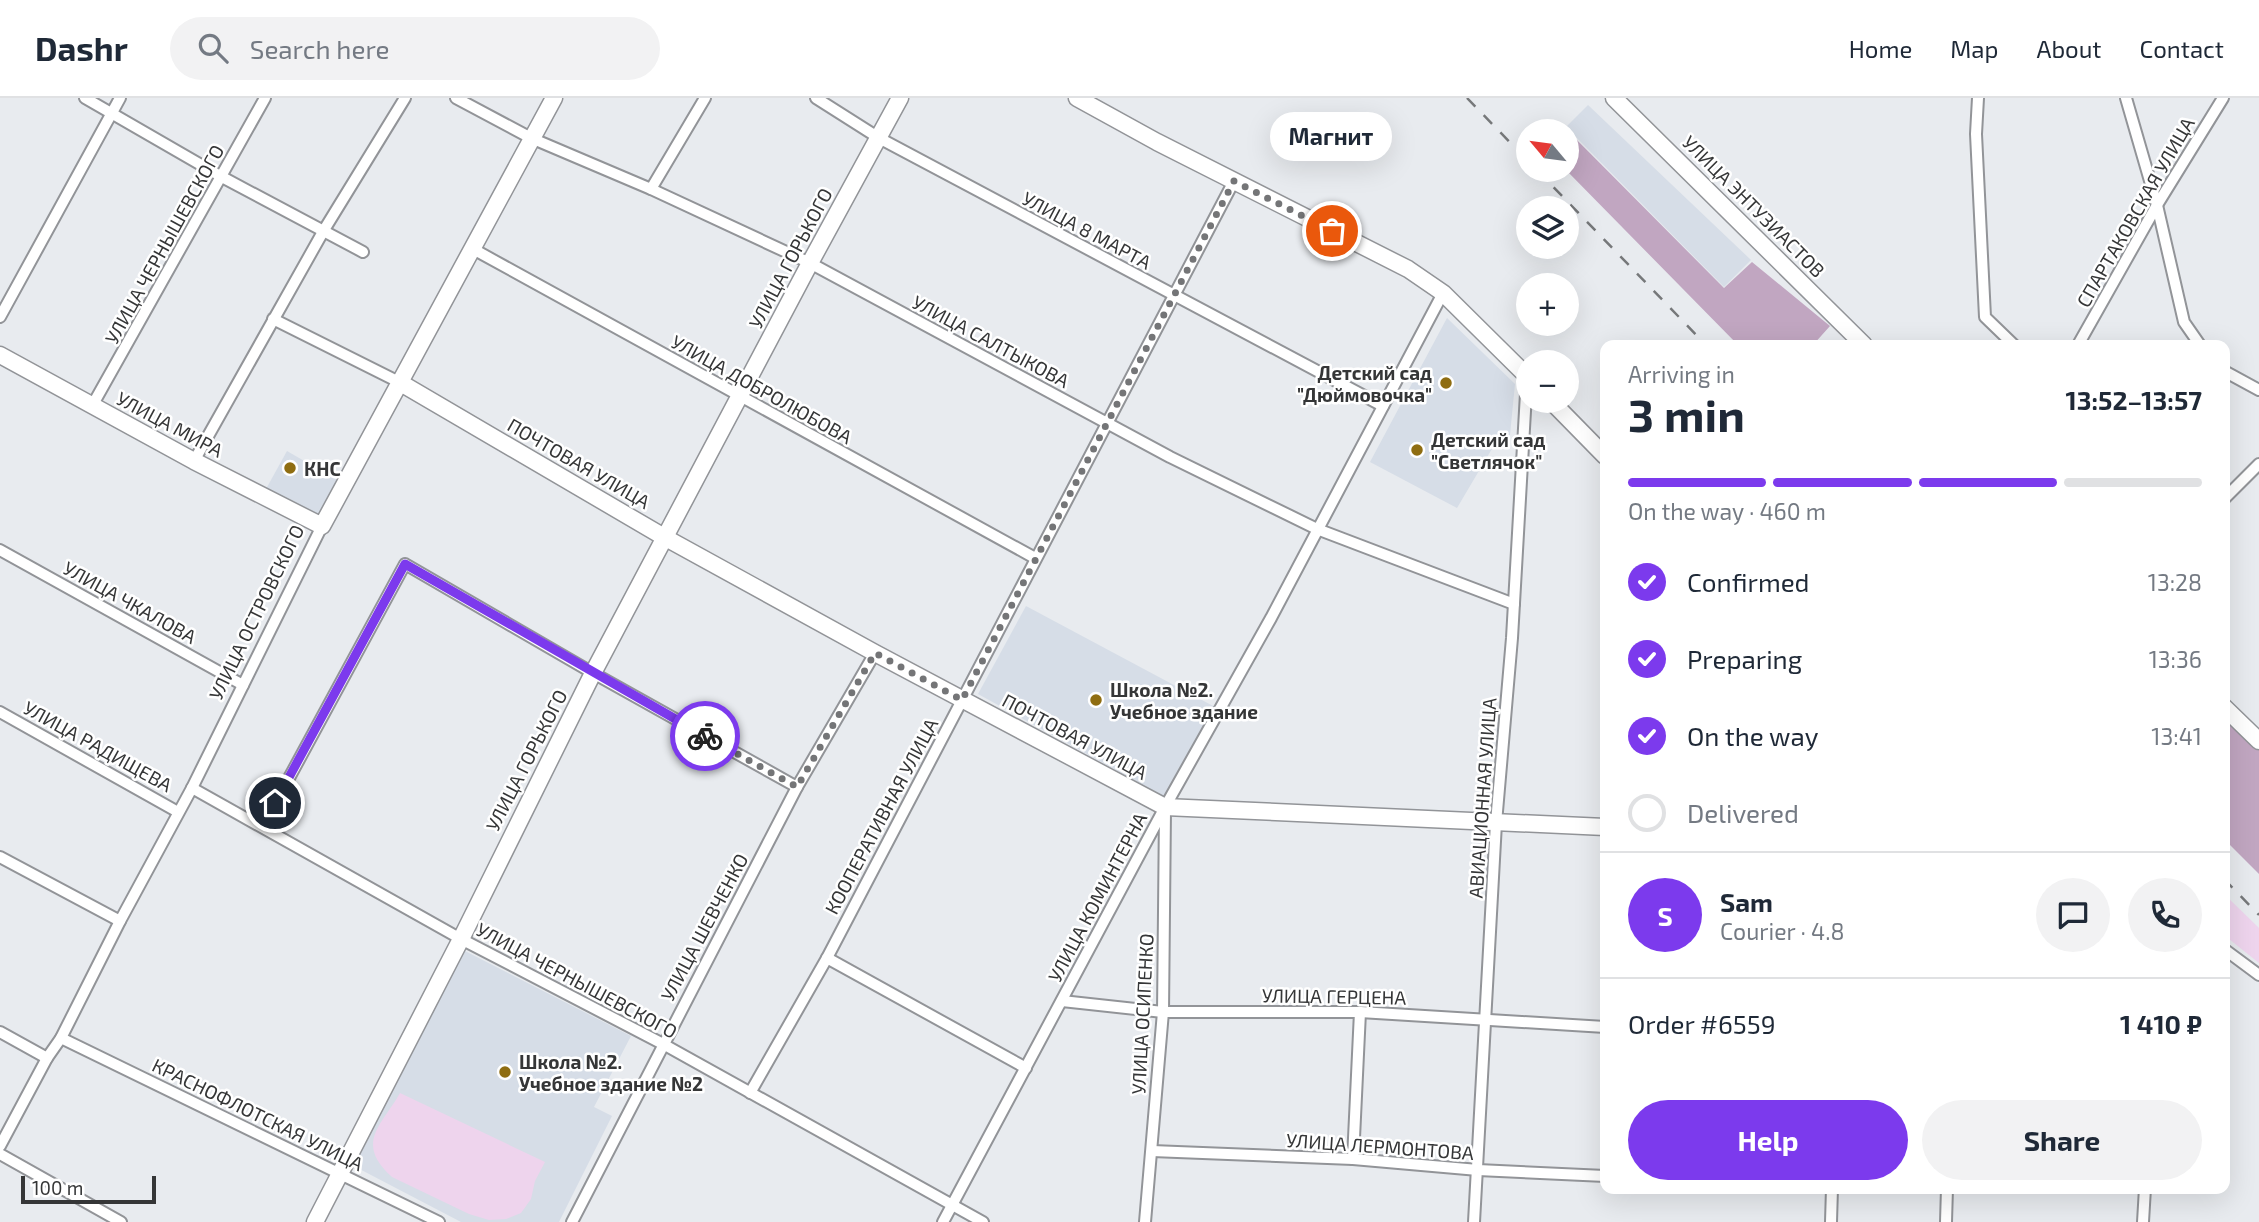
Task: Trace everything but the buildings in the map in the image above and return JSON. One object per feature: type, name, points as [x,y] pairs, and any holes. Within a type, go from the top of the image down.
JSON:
[{"type":"street","points":[[85,98],[222,177],[363,252]]},
{"type":"street","points":[[0,317],[120,98]]},
{"type":"street","name":"УЛИЦА ЧЕРНЫШЕВСКОГО","points":[[92,406],[265,98]]},
{"type":"street","points":[[194,460],[324,230],[405,98]]},
{"type":"street","name":"УЛИЦА САЛТЫКОВА","points":[[456,98],[531,138],[810,263],[1170,457],[1317,529],[1514,604]]},
{"type":"street","name":"УЛИЦА ОСТРОВСКОГО","points":[[0,1146],[47,1058],[61,1038],[192,788],[322,526],[554,98]]},
{"type":"street","points":[[651,190],[705,98]]},
{"type":"street","name":"УЛИЦА 8 МАРТА","points":[[816,98],[879,138],[1383,406]]},
{"type":"street","name":"УЛИЦА ГОРЬКОГО","points":[[315,1222],[461,939],[593,673],[900,98]]},
{"type":"street","points":[[1077,98],[1157,142],[1405,268],[1443,293],[1516,365]]},
{"type":"street","name":"УЛИЦА ЭНТУЗИАСТОВ","points":[[1614,98],[1859,340]]},
{"type":"street","points":[[1978,98],[1976,134],[1984,317],[2009,340]]},
{"type":"street","points":[[2126,98],[2157,205],[2184,322],[2197,340]]},
{"type":"street","name":"СПАРТАКОВСКАЯ УЛИЦА","points":[[2080,340],[2157,205],[2223,98]]},
{"type":"street","name":"КООПЕРАТИВНАЯ УЛИЦА","points":[[750,1093],[827,958],[1234,181]]},
{"type":"street","name":"УЛИЦА ДОБРОЛЮБОВА","points":[[473,249],[1035,558]]},
{"type":"street","name":"УЛИЦА КОМИНТЕРНА","points":[[943,1222],[1165,807],[1271,618],[1443,293]]},
{"type":"street","points":[[273,319],[399,382]]},
{"type":"street","name":"УЛИЦА МИРА","points":[[0,355],[322,526]]},
{"type":"street","points":[[2230,374],[2259,390]]},
{"type":"street","name":"ПОЧТОВАЯ УЛИЦА","points":[[399,382],[664,537],[962,700],[1165,807],[1600,827]]},
{"type":"street","name":"АВИАЦИОННАЯ УЛИЦА","points":[[1474,1222],[1496,823],[1514,604],[1525,413]]},
{"type":"street","points":[[1563,413],[1600,451]]},
{"type":"street","points":[[2230,494],[2258,468]]},
{"type":"street","name":"УЛИЦА ЧКАЛОВА","points":[[0,550],[243,685]]},
{"type":"street","points":[[263,826],[405,564],[797,787]]},
{"type":"street","name":"УЛИЦА ШЕВЧЕНКО","points":[[572,1222],[797,787],[875,653]]},
{"type":"street","name":"УЛИЦА РАДИЩЕВА","points":[[0,712],[178,811]]},
{"type":"street","points":[[2230,713],[2259,741]]},
{"type":"street","name":"УЛИЦА ЧЕРНЫШЕВСКОГО","points":[[192,788],[461,939],[663,1044],[983,1222]]},
{"type":"street","name":"УЛИЦА ОСИПЕНКО","points":[[1145,1222],[1163,1012],[1165,807]]},
{"type":"street","points":[[0,857],[120,921]]},
{"type":"street","points":[[2230,953],[2259,975]]},
{"type":"street","points":[[827,958],[1026,1068]]},
{"type":"street","name":"УЛИЦА ГЕРЦЕНА","points":[[1062,1001],[1163,1012],[1360,1012],[1600,1027]]},
{"type":"street","points":[[1353,1159],[1360,1012]]},
{"type":"street","points":[[0,1032],[47,1058]]},
{"type":"street","name":"КРАСНОФЛОТСКАЯ УЛИЦА","points":[[61,1038],[439,1222]]},
{"type":"street","name":"УЛИЦА ЛЕРМОНТОВА","points":[[1152,1151],[1353,1159],[1478,1170],[1600,1176]]},
{"type":"street","points":[[0,1154],[119,1221]]},
{"type":"street","points":[[1831,1222],[1832,1194]]},
{"type":"street","points":[[1946,1222],[1947,1194]]},
{"type":"street","points":[[2143,1222],[2145,1194]]},
{"type":"shaded area","points":[[1588,105],[1751,260],[1724,287],[1579,140],[1579,119],[1574,119]]},
{"type":"shaded area","points":[[1579,142],[1724,288],[1752,262],[1830,326],[1817,340],[1733,340],[1578,182]]},
{"type":"shaded area","points":[[1447,318],[1515,384],[1509,445],[1496,442],[1457,508],[1370,462]]},
{"type":"shaded area","points":[[287,451],[339,481],[318,518],[266,489]]},
{"type":"shaded area","name":"Школа №2. Учебное здание","points":[[1026,606],[1215,707],[1165,797],[978,694]]},
{"type":"shaded area","points":[[2230,719],[2259,748],[2259,874],[2230,845]]},
{"type":"shaded area","points":[[2230,900],[2259,928],[2259,963],[2230,940]]},
{"type":"shaded area","name":"Школа №2. Учебное здание №2","points":[[463,950],[631,1036],[594,1107],[612,1116],[559,1222],[461,1222],[348,1163]]},
{"type":"shaded area","points":[[400,1093],[545,1162],[535,1181],[531,1199],[521,1213],[506,1219],[489,1220],[469,1214],[392,1177],[381,1165],[373,1144],[375,1134]]},
{"type":"railway","points":[[1467,98],[1516,149]]},
{"type":"railway","points":[[1549,182],[1701,340]]},
{"type":"railway","points":[[2230,885],[2259,915]]},
{"type":"way so far","points":[[705,736],[797,787],[875,653],[962,700],[1234,181],[1332,231]]},
{"type":"place","name":"Магнит","points":[[1332,231]]},
{"type":"place","name":"Детский сад \"Дюймовочка\"","points":[[1446,383]]},
{"type":"place","name":"Детский сад \"Светлячок\"","points":[[1417,450]]},
{"type":"place","name":"КНС","points":[[290,468]]},
{"type":"place","name":"Школа №2. Учебное здание","points":[[1096,700]]},
{"type":"place","name":"Школа №2. Учебное здание №2","points":[[505,1072]]},
{"type":"route","points":[[275,803],[405,564],[705,736]]}]
